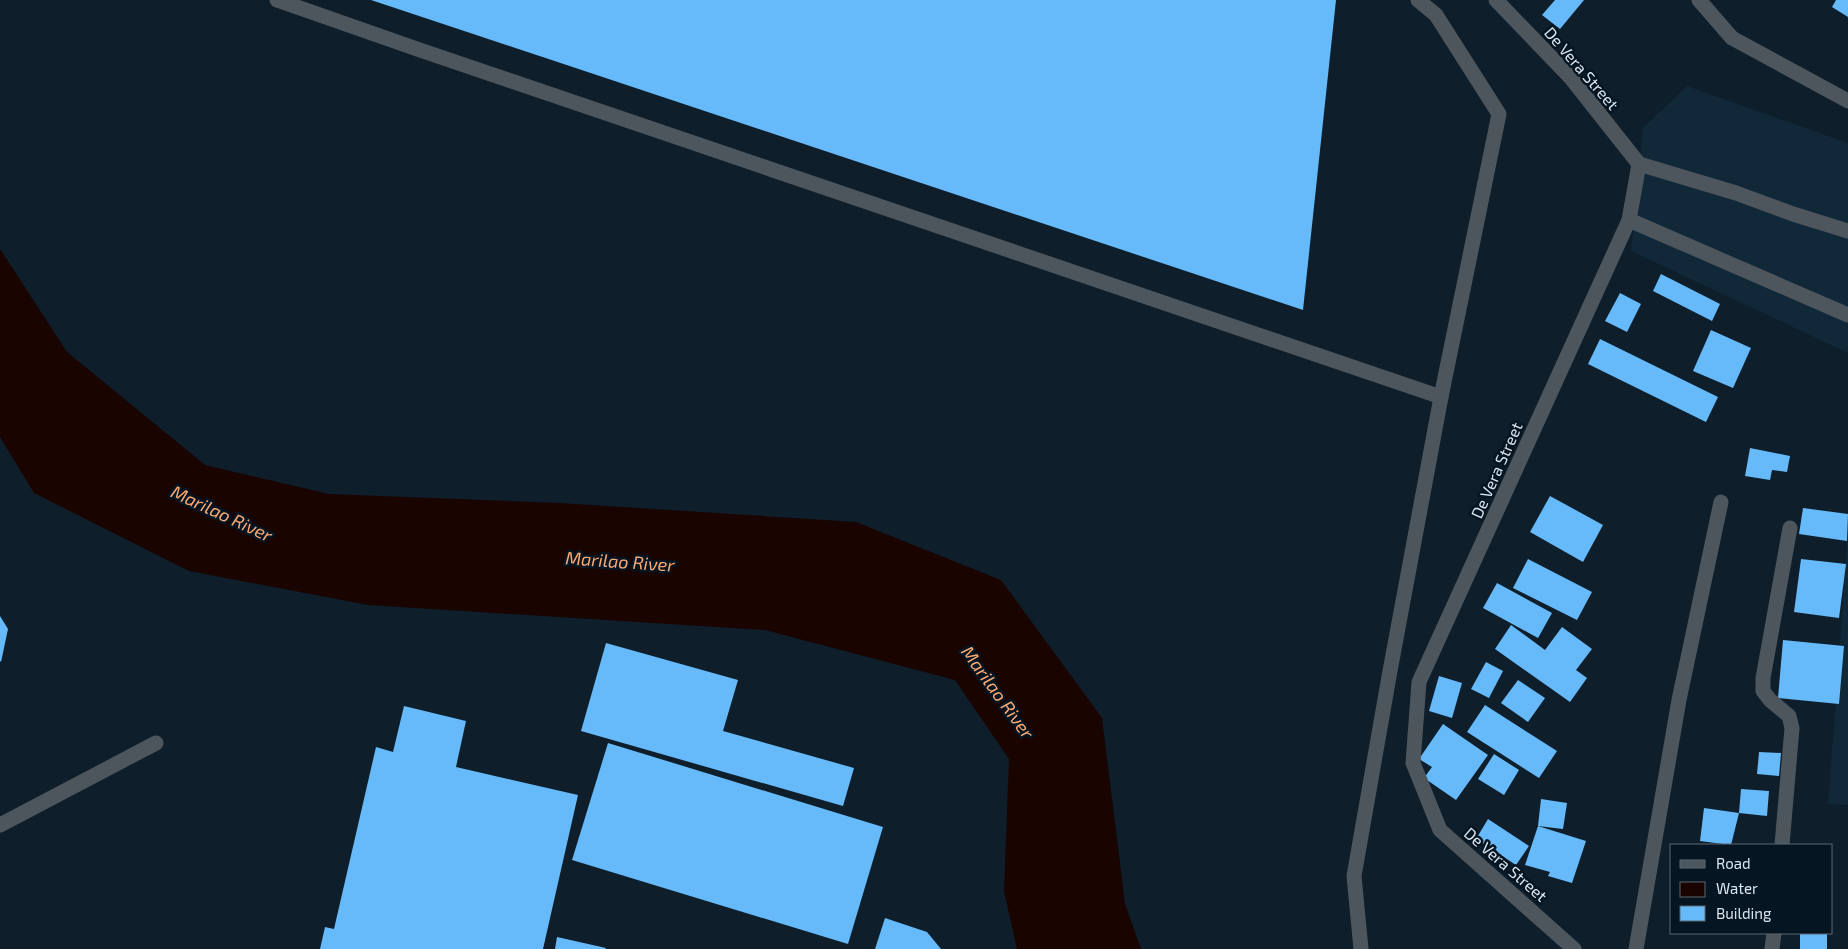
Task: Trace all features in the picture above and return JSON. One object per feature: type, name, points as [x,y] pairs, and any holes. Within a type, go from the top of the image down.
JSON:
[{"type":"street","points":[[277,0],[426,53],[1441,397]]},
{"type":"street","points":[[1361,949],[1354,876],[1441,397],[1499,114],[1436,15],[1418,0]]},
{"type":"street","name":"De Vera Street","points":[[1496,0],[1571,78],[1640,164],[1629,220],[1419,682],[1414,763],[1440,830],[1574,949]]},
{"type":"street","points":[[1700,0],[1732,38],[1848,101]]},
{"type":"street","points":[[1640,164],[1736,193],[1793,214],[1848,231]]},
{"type":"street","points":[[1629,220],[1848,315]]},
{"type":"street","points":[[1636,949],[1679,700],[1721,502]]},
{"type":"street","points":[[1782,844],[1792,728],[1789,716],[1770,700],[1763,691],[1762,678],[1790,528]]},
{"type":"street","points":[[0,825],[156,743]]},
{"type":"street","points":[[1772,949],[1774,934]]},
{"type":"shaded area","points":[[1687,86],[1848,143],[1848,353],[1631,251],[1643,128]]},
{"type":"shaded area","points":[[1848,535],[1848,805],[1828,804]]},
{"type":"water","name":"Marilao River","points":[[0,249],[67,352],[205,465],[329,494],[560,503],[856,522],[1001,580],[1102,718],[1125,904],[1141,949],[1017,949],[1004,891],[1009,759],[955,680],[765,630],[368,605],[189,571],[34,493],[0,437]]},
{"type":"building","points":[[371,0],[1336,0],[1303,310]]},
{"type":"building","points":[[1555,0],[1584,0],[1560,29],[1542,15]]},
{"type":"building","points":[[1836,0],[1848,0],[1848,17],[1832,7]]},
{"type":"building","points":[[1661,274],[1720,304],[1712,321],[1653,291]]},
{"type":"building","points":[[1620,293],[1641,304],[1627,332],[1605,321]]},
{"type":"building","points":[[1711,330],[1751,348],[1733,388],[1693,371]]},
{"type":"building","points":[[1600,339],[1718,397],[1706,422],[1588,364]]},
{"type":"building","points":[[1750,448],[1790,456],[1787,472],[1772,470],[1770,480],[1745,476]]},
{"type":"building","points":[[1550,496],[1603,525],[1583,562],[1530,532]]},
{"type":"building","points":[[1803,508],[1848,514],[1847,541],[1799,534]]},
{"type":"building","points":[[1528,559],[1592,592],[1577,620],[1513,588]]},
{"type":"building","points":[[1801,559],[1846,564],[1839,618],[1794,612]]},
{"type":"building","points":[[1497,583],[1552,613],[1538,638],[1483,608]]},
{"type":"building","points":[[0,616],[8,629],[1,662],[0,661]]},
{"type":"building","points":[[1511,625],[1545,650],[1562,627],[1592,649],[1576,670],[1587,678],[1570,702],[1495,649]]},
{"type":"building","points":[[1783,640],[1844,646],[1839,704],[1778,698]]},
{"type":"building","points":[[606,643],[738,680],[723,731],[854,768],[843,806],[581,731]]},
{"type":"building","points":[[1486,662],[1503,671],[1489,698],[1471,689]]},
{"type":"building","points":[[1439,676],[1462,683],[1452,718],[1429,711]]},
{"type":"building","points":[[1518,680],[1545,698],[1528,722],[1501,703]]},
{"type":"building","points":[[1485,705],[1557,751],[1539,778],[1467,732]]},
{"type":"building","points":[[404,706],[466,721],[456,767],[578,795],[543,949],[320,949],[325,927],[334,929],[376,747],[393,752]]},
{"type":"building","points":[[1443,724],[1488,755],[1456,800],[1424,778],[1432,767],[1419,759]]},
{"type":"building","points":[[608,743],[883,827],[848,944],[572,860]]},
{"type":"building","points":[[1759,752],[1781,753],[1779,776],[1757,774]]},
{"type":"building","points":[[1494,754],[1519,770],[1504,795],[1478,779]]},
{"type":"building","points":[[1741,789],[1769,791],[1767,816],[1739,813]]},
{"type":"building","points":[[1541,799],[1567,803],[1563,829],[1538,826]]},
{"type":"building","points":[[1704,808],[1739,813],[1731,844],[1700,841]]},
{"type":"building","points":[[1488,819],[1529,846],[1516,865],[1476,839]]},
{"type":"building","points":[[1538,826],[1586,841],[1572,883],[1548,876],[1550,872],[1525,865]]},
{"type":"building","points":[[885,918],[927,932],[941,949],[875,949]]},
{"type":"building","points":[[1800,934],[1827,934],[1827,949],[1800,949]]},
{"type":"building","points":[[557,937],[606,948],[555,949]]}]
